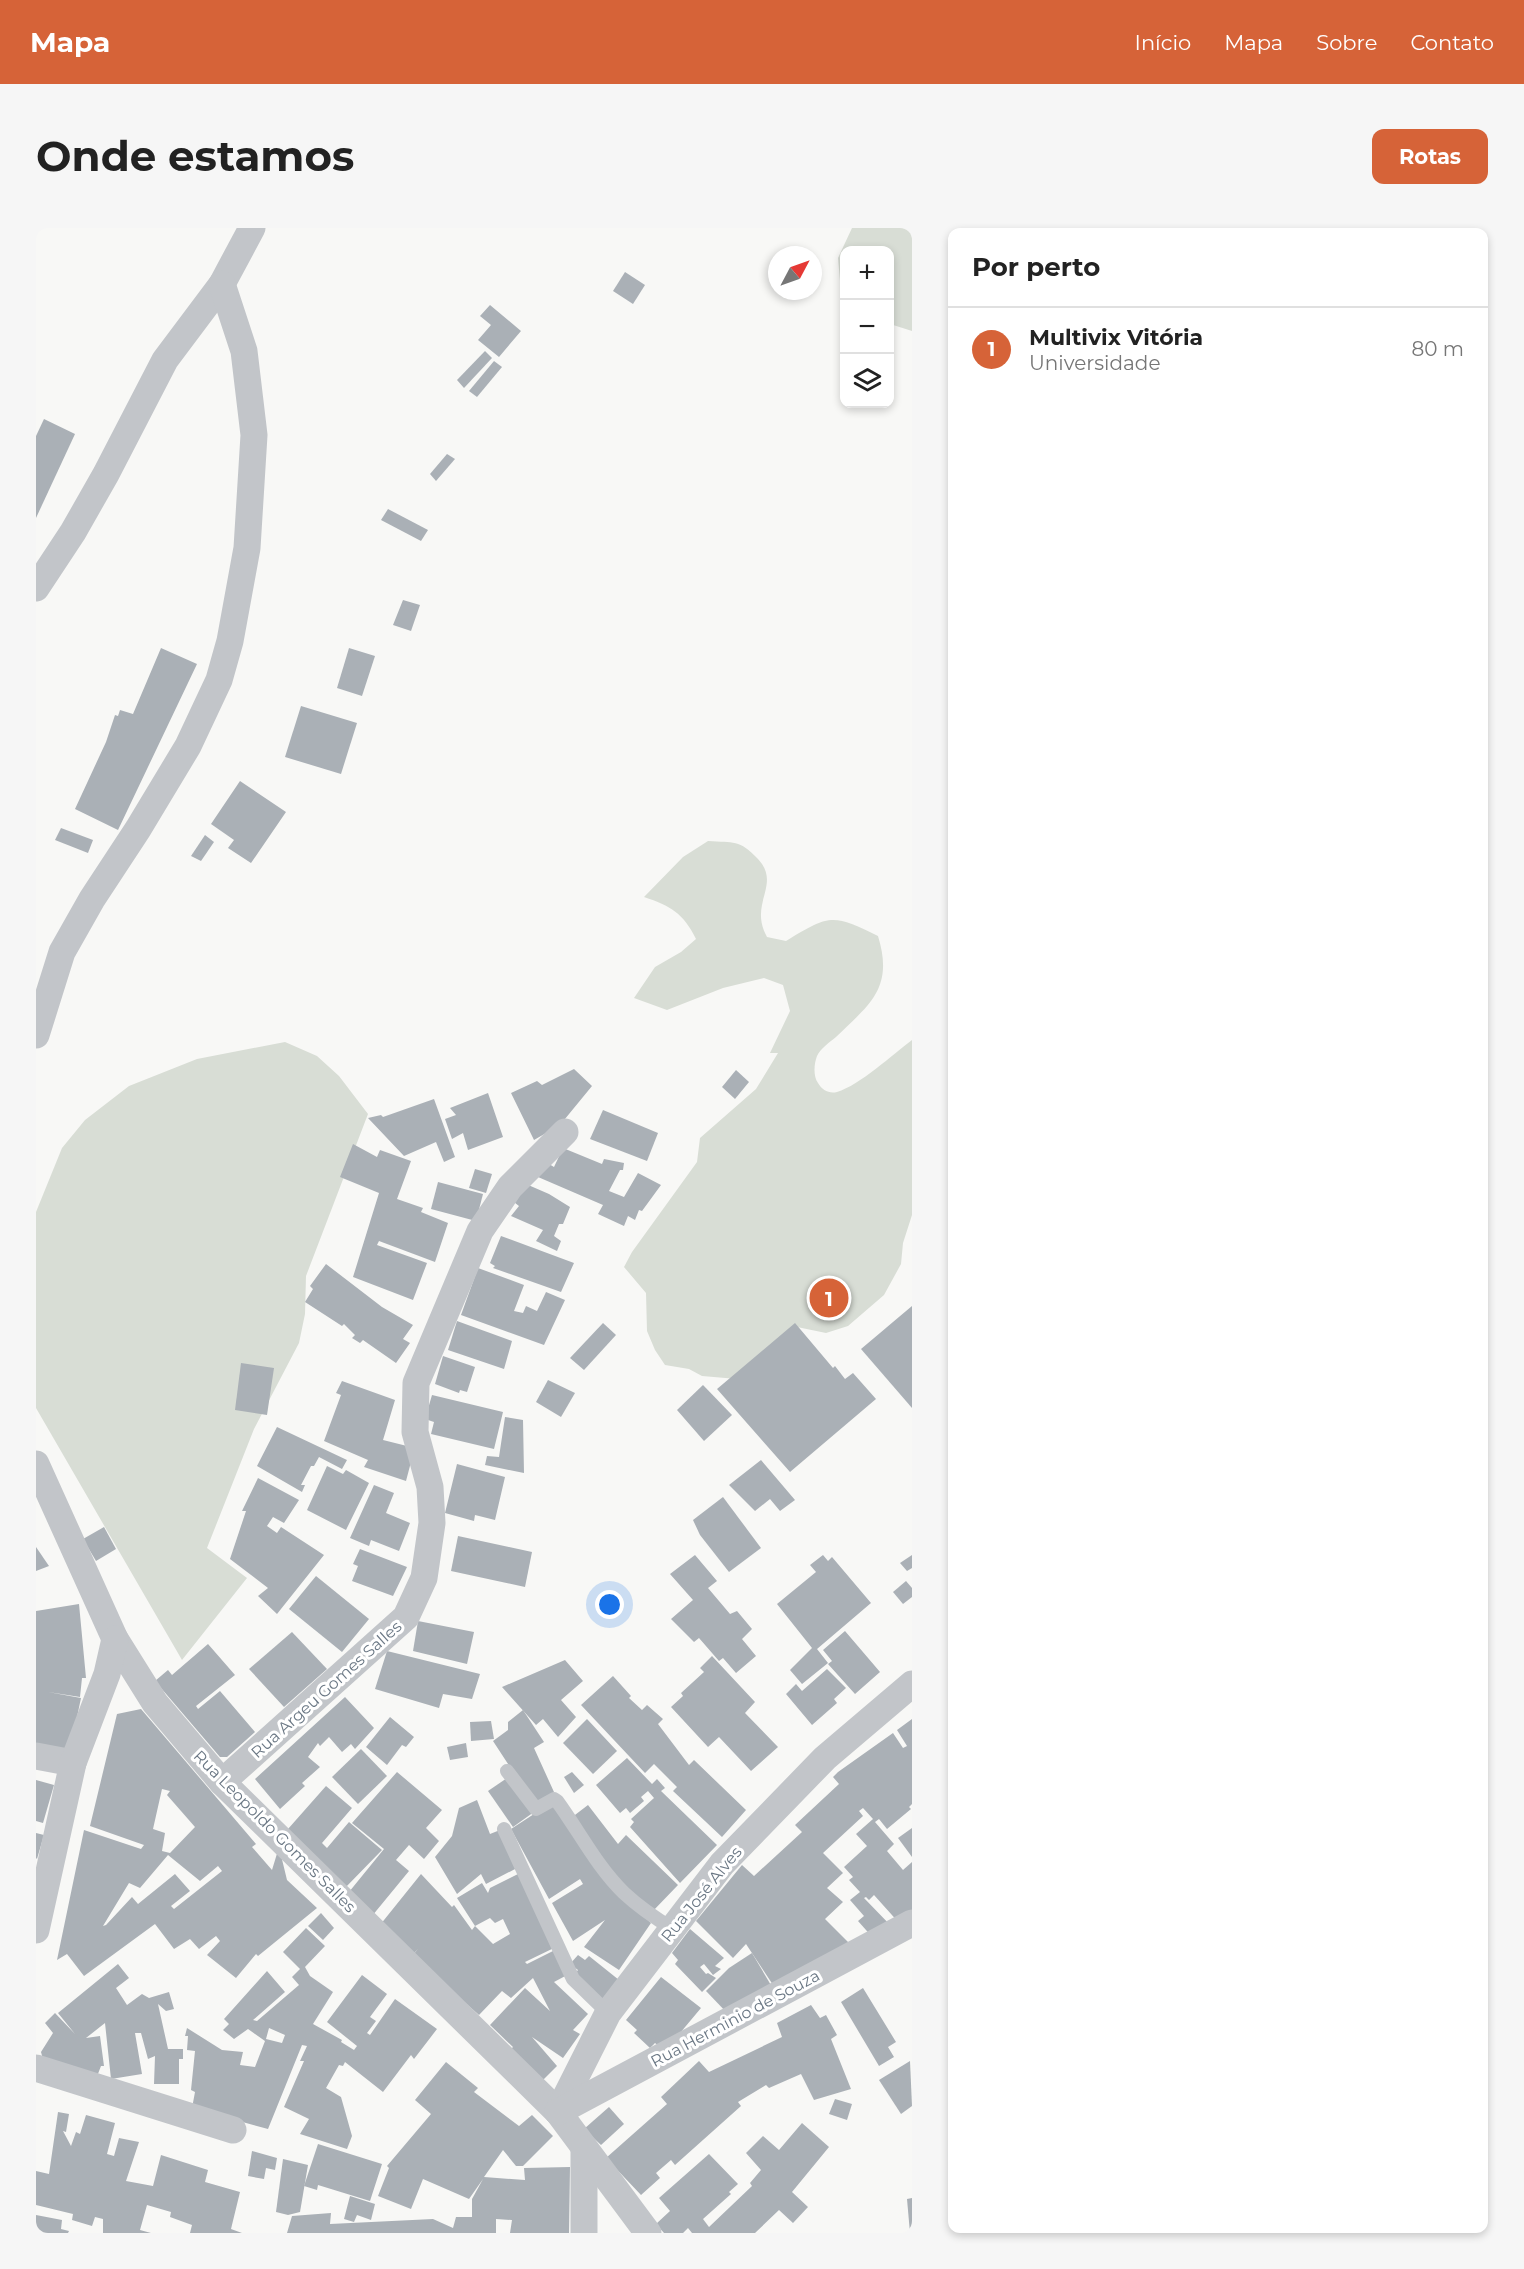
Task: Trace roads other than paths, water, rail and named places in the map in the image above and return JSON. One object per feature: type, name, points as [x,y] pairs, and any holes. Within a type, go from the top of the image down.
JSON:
[{"type":"street","points":[[36,588],[100,483],[165,360],[222,284],[252,228]]},
{"type":"street","points":[[36,1035],[62,952],[92,899],[188,746],[219,680],[230,641],[247,548],[254,435],[244,351],[222,284]]},
{"type":"street","name":"Rua Argeu Gomes Salles","points":[[222,1782],[406,1617],[424,1578],[432,1523],[430,1486],[415,1432],[416,1383],[480,1232],[510,1187],[565,1132]]},
{"type":"street","name":"Rua Leopoldo Gomes Salles","points":[[36,1464],[115,1639],[155,1703],[222,1782],[558,2112],[648,2233]]},
{"type":"street","points":[[36,1930],[73,1763],[107,1674],[115,1639]]},
{"type":"street","name":"Rua José Alves","points":[[558,2112],[608,2013],[722,1864],[817,1766],[912,1684]]},
{"type":"street","points":[[36,1756],[73,1763]]},
{"type":"street","name":"Rua Herminio de Souza","points":[[558,2112],[912,1923]]},
{"type":"street","points":[[36,2068],[233,2130]]},
{"type":"street","points":[[584,2149],[584,2233]]},
{"type":"street","points":[[621,2233],[640,2233]]},
{"type":"lane","points":[[507,1772],[536,1809],[554,1799],[557,1801],[599,1863],[622,1891],[644,1911],[673,1929]]},
{"type":"lane","points":[[504,1829],[573,1979],[608,2013]]},
{"type":"place","name":"Multivix Vitória","points":[[829,1298]]}]
